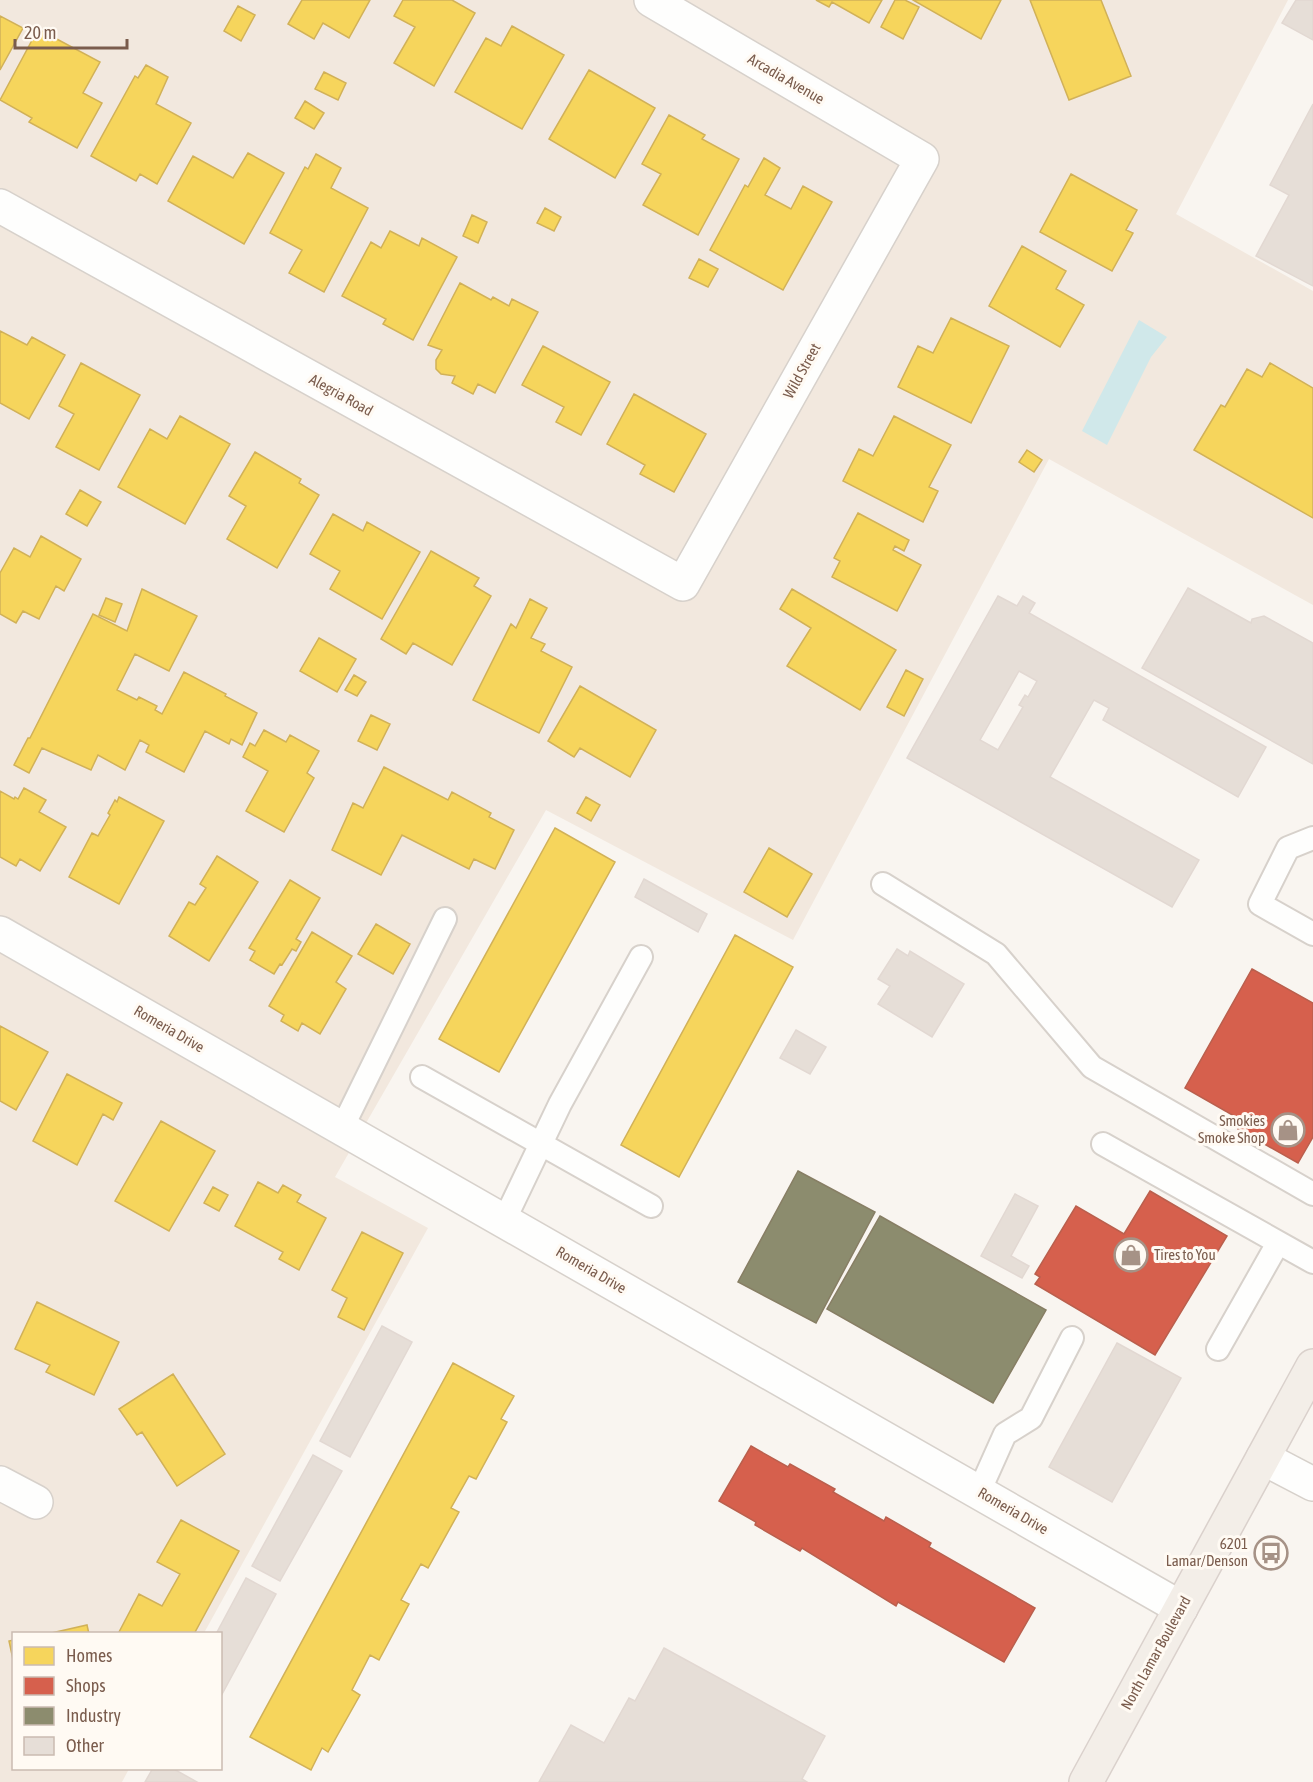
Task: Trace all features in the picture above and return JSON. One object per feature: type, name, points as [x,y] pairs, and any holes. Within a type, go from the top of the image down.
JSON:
[{"type":"main road","name":"North Lamar Boulevard","points":[[1086,1782],[1313,1366]]},
{"type":"street","name":"Arcadia Avenue","points":[[651,0],[922,159]]},
{"type":"street","name":"Wild Street","points":[[683,584],[922,159]]},
{"type":"street","name":"Alegria Road","points":[[0,206],[683,584]]},
{"type":"street","name":"Romeria Drive","points":[[0,933],[1181,1608]]},
{"type":"street","points":[[1263,1458],[1313,1485]]},
{"type":"street","points":[[0,1483],[36,1502]]},
{"type":"lane","points":[[1313,838],[1288,849],[1260,904],[1313,934]]},
{"type":"lane","points":[[883,884],[996,954],[1092,1067],[1313,1194]]},
{"type":"lane","points":[[342,1128],[445,919]]},
{"type":"lane","points":[[504,1221],[560,1104],[641,957]]},
{"type":"lane","points":[[422,1077],[651,1206]]},
{"type":"lane","points":[[1103,1144],[1313,1262]]},
{"type":"lane","points":[[1218,1349],[1278,1243]]},
{"type":"lane","points":[[979,1492],[1005,1434],[1031,1418],[1072,1338]]},
{"type":"shaded area","points":[[0,0],[1288,0],[1176,214],[1313,291],[1313,605],[1049,459],[793,940],[546,810],[335,1177],[428,1228],[205,1632],[12,1632],[12,1770],[128,1770],[122,1782],[0,1782]]},
{"type":"water","points":[[1139,320],[1167,337],[1151,357],[1107,445],[1082,431]]},
{"type":"building: Homes","points":[[302,0],[370,0],[349,38],[323,23],[314,39],[288,24]]},
{"type":"building: Homes","points":[[403,0],[452,0],[475,13],[434,86],[394,63],[415,27],[394,16]]},
{"type":"building: Homes","points":[[816,0],[882,0],[869,23],[832,2],[829,7]]},
{"type":"building: Homes","points":[[895,0],[905,0],[919,7],[903,39],[881,27]]},
{"type":"building: Homes","points":[[913,0],[1001,0],[981,39]]},
{"type":"building: Homes","points":[[1030,0],[1101,0],[1131,76],[1069,100]]},
{"type":"building: Homes","points":[[238,6],[255,15],[241,41],[224,31]]},
{"type":"building: Homes","points":[[0,16],[23,28],[0,70]]},
{"type":"building: Homes","points":[[512,26],[564,55],[522,129],[455,92],[486,38],[501,46]]},
{"type":"building: Homes","points":[[38,29],[100,62],[83,93],[102,103],[77,148],[29,122],[32,118],[0,100]]},
{"type":"building: Homes","points":[[146,65],[168,77],[156,104],[191,123],[157,184],[140,174],[136,181],[91,156],[135,76],[138,78]]},
{"type":"building: Homes","points":[[589,70],[655,108],[615,178],[549,139]]},
{"type":"building: Homes","points":[[324,72],[346,83],[338,100],[315,89]]},
{"type":"building: Homes","points":[[305,101],[324,113],[314,129],[295,118]]},
{"type":"building: Homes","points":[[669,115],[705,135],[702,139],[739,159],[698,235],[643,205],[661,174],[642,164]]},
{"type":"building: Homes","points":[[248,153],[284,173],[244,244],[168,201],[193,156],[233,178]]},
{"type":"building: Homes","points":[[316,154],[341,168],[331,188],[368,208],[324,292],[289,273],[302,250],[270,233],[305,167],[308,169]]},
{"type":"building: Homes","points":[[764,158],[780,168],[765,195],[791,209],[803,186],[832,202],[783,290],[710,250],[745,185],[748,187]]},
{"type":"building: Homes","points":[[1071,174],[1137,210],[1126,230],[1133,233],[1112,271],[1040,232]]},
{"type":"building: Homes","points":[[545,208],[561,217],[554,231],[537,223]]},
{"type":"building: Homes","points":[[472,215],[487,222],[478,243],[463,236]]},
{"type":"building: Homes","points":[[390,231],[419,246],[422,238],[457,257],[413,340],[383,324],[386,319],[342,296],[371,242],[381,248]]},
{"type":"building: Homes","points":[[1022,246],[1066,271],[1056,289],[1084,305],[1060,347],[989,306]]},
{"type":"building: Homes","points":[[699,259],[718,269],[708,287],[689,278]]},
{"type":"building: Homes","points":[[460,283],[491,300],[493,297],[509,306],[512,299],[538,312],[495,393],[478,384],[473,394],[452,383],[455,376],[441,374],[436,369],[436,360],[442,350],[428,345]]},
{"type":"building: Homes","points":[[951,318],[1009,346],[971,423],[898,387],[918,346],[933,353]]},
{"type":"building: Homes","points":[[0,331],[27,345],[32,337],[65,355],[29,419],[0,403]]},
{"type":"building: Homes","points":[[543,346],[610,382],[581,435],[556,422],[564,407],[522,385]]},
{"type":"building: Homes","points":[[81,363],[140,395],[99,470],[56,447],[74,414],[59,406]]},
{"type":"building: Homes","points":[[1270,363],[1313,388],[1313,518],[1194,450],[1221,405],[1225,407],[1247,369],[1262,377]]},
{"type":"building: Homes","points":[[634,394],[706,434],[674,492],[640,474],[645,465],[607,444]]},
{"type":"building: Homes","points":[[180,416],[230,444],[185,524],[118,487],[150,429],[167,439]]},
{"type":"building: Homes","points":[[894,416],[951,445],[929,487],[938,491],[923,522],[843,481],[859,449],[873,456]]},
{"type":"building: Homes","points":[[1027,450],[1042,460],[1034,472],[1019,462]]},
{"type":"building: Homes","points":[[255,452],[301,479],[299,483],[319,495],[277,568],[227,539],[246,506],[229,496]]},
{"type":"building: Homes","points":[[80,490],[101,502],[87,526],[66,514]]},
{"type":"building: Homes","points":[[858,513],[909,540],[904,551],[895,546],[893,550],[921,565],[897,611],[832,577],[840,561],[834,558]]},
{"type":"building: Homes","points":[[333,514],[363,531],[367,522],[420,552],[382,619],[330,589],[340,571],[310,554]]},
{"type":"building: Homes","points":[[41,536],[81,559],[64,591],[56,586],[39,619],[23,611],[16,623],[0,614],[0,573],[14,548],[30,557]]},
{"type":"building: Homes","points":[[431,551],[479,578],[474,586],[491,596],[452,665],[413,643],[406,654],[381,639]]},
{"type":"building: Homes","points":[[142,589],[197,616],[169,671],[135,654],[117,690],[137,700],[139,697],[157,706],[155,710],[162,714],[184,672],[257,713],[242,745],[231,739],[229,744],[205,731],[184,772],[146,752],[149,745],[140,740],[125,770],[98,755],[91,770],[42,748],[29,773],[14,765],[93,614],[127,631]]},
{"type":"building: Homes","points":[[792,589],[896,650],[860,710],[787,666],[811,628],[780,609]]},
{"type":"building: Homes","points":[[106,598],[122,604],[115,622],[99,615]]},
{"type":"building: Homes","points":[[530,599],[547,608],[531,638],[545,644],[541,651],[572,667],[539,733],[473,700],[511,624],[516,628]]},
{"type":"building: Homes","points":[[319,638],[356,659],[337,692],[300,671]]},
{"type":"building: Homes","points":[[906,670],[923,679],[904,716],[887,707]]},
{"type":"building: Homes","points":[[354,675],[366,682],[357,696],[345,690]]},
{"type":"building: Homes","points":[[580,686],[656,730],[630,777],[580,748],[574,757],[548,741]]},
{"type":"building: Homes","points":[[371,715],[390,724],[377,750],[358,741]]},
{"type":"building: Homes","points":[[264,730],[286,742],[290,735],[319,751],[307,773],[314,778],[284,832],[246,811],[268,771],[243,757],[250,743],[255,746]]},
{"type":"building: Homes","points":[[384,767],[448,800],[452,792],[491,813],[489,817],[514,830],[495,869],[474,859],[469,869],[402,835],[381,875],[332,850],[353,803],[363,808]]},
{"type":"building: Homes","points":[[24,788],[46,800],[39,812],[66,827],[40,871],[20,859],[16,866],[0,857],[0,791],[18,799]]},
{"type":"building: Homes","points":[[119,797],[164,821],[119,904],[69,877],[92,833],[98,836],[110,815],[108,813],[115,800],[117,802]]},
{"type":"building: Homes","points":[[586,797],[600,805],[591,821],[577,813]]},
{"type":"building: Homes","points":[[555,828],[615,862],[499,1072],[439,1039]]},
{"type":"building: Homes","points":[[769,848],[812,874],[787,917],[744,892]]},
{"type":"building: Homes","points":[[217,856],[258,882],[209,961],[169,936],[189,902],[195,905],[206,888],[200,884]]},
{"type":"building: Homes","points":[[290,880],[320,898],[296,939],[301,942],[296,951],[292,949],[274,974],[250,960],[255,951],[249,948]]},
{"type":"building: Homes","points":[[376,924],[410,944],[393,974],[358,954]]},
{"type":"building: Homes","points":[[312,932],[352,956],[336,982],[346,989],[320,1034],[302,1023],[298,1031],[281,1021],[284,1015],[269,1006]]},
{"type":"building: Homes","points":[[735,935],[793,967],[679,1177],[621,1145]]},
{"type":"building: Homes","points":[[0,1026],[48,1052],[16,1110],[0,1101]]},
{"type":"building: Homes","points":[[67,1074],[122,1103],[113,1120],[103,1114],[77,1165],[33,1141]]},
{"type":"building: Homes","points":[[161,1121],[215,1151],[169,1231],[115,1201]]},
{"type":"building: Homes","points":[[258,1182],[278,1193],[283,1185],[301,1195],[297,1202],[326,1218],[299,1270],[279,1259],[283,1252],[235,1226]]},
{"type":"building: Homes","points":[[213,1187],[228,1195],[219,1211],[204,1203]]},
{"type":"building: Homes","points":[[362,1232],[403,1253],[364,1330],[338,1317],[347,1298],[332,1290]]},
{"type":"building: Homes","points":[[37,1302],[119,1342],[94,1395],[46,1372],[50,1365],[15,1349]]},
{"type":"building: Homes","points":[[453,1363],[514,1396],[501,1419],[507,1422],[476,1479],[469,1476],[451,1508],[459,1512],[428,1568],[421,1564],[401,1600],[409,1604],[379,1660],[370,1655],[352,1690],[360,1695],[328,1752],[322,1748],[311,1770],[250,1737]]},
{"type":"building: Homes","points":[[173,1374],[225,1454],[177,1486],[142,1432],[137,1435],[119,1409]]},
{"type":"building: Homes","points":[[181,1520],[239,1551],[195,1632],[119,1632],[139,1594],[162,1606],[180,1574],[157,1562]]},
{"type":"building: Homes","points":[[87,1625],[89,1632],[56,1632]]},
{"type":"building: Shops","points":[[1252,969],[1313,1003],[1313,1137],[1298,1163],[1238,1129],[1243,1121],[1185,1088]]},
{"type":"building: Shops","name":"Tires to You","points":[[1150,1191],[1227,1236],[1155,1355],[1035,1284],[1040,1277],[1035,1274],[1076,1206],[1124,1234]]},
{"type":"building: Shops","points":[[751,1446],[788,1467],[790,1464],[835,1489],[833,1492],[884,1521],[886,1517],[931,1543],[929,1547],[1035,1608],[1004,1662],[898,1602],[896,1606],[802,1548],[800,1551],[755,1525],[756,1522],[719,1501]]},
{"type":"building: Industry","points":[[798,1171],[875,1212],[816,1323],[738,1282]]},
{"type":"building: Industry","points":[[880,1216],[1046,1310],[993,1403],[827,1309]]},
{"type":"building: Other","points":[[1296,0],[1313,0],[1313,40],[1282,23]]},
{"type":"building: Other","points":[[1313,104],[1313,286],[1256,256],[1289,195],[1270,185]]},
{"type":"building: Other","points":[[1188,588],[1251,623],[1252,619],[1264,616],[1313,643],[1313,764],[1142,668]]},
{"type":"building: Other","points":[[998,596],[1017,606],[1023,596],[1035,603],[1029,613],[1266,747],[1238,797],[1103,720],[1109,708],[1094,700],[1050,777],[1199,860],[1172,907],[907,758]],"holes":[[[1019,671],[1037,681],[1028,697],[1025,695],[1019,705],[1023,707],[998,750],[980,740]]]},
{"type":"building: Other","points":[[644,879],[707,914],[698,932],[635,897]]},
{"type":"building: Other","points":[[897,949],[908,956],[910,951],[964,984],[932,1037],[878,1004],[890,986],[878,979]]},
{"type":"building: Other","points":[[796,1030],[826,1047],[810,1074],[780,1058]]},
{"type":"building: Other","points":[[1015,1194],[1038,1206],[1011,1256],[1029,1266],[1022,1278],[981,1256]]},
{"type":"building: Other","points":[[382,1326],[412,1342],[350,1457],[320,1441]]},
{"type":"building: Other","points":[[1117,1343],[1181,1378],[1112,1502],[1049,1467]]},
{"type":"building: Other","points":[[313,1455],[342,1471],[280,1581],[252,1566]]},
{"type":"building: Other","points":[[246,1578],[276,1594],[222,1694],[222,1632],[217,1632]]},
{"type":"building: Other","points":[[664,1648],[825,1736],[802,1779],[807,1782],[539,1782],[571,1725],[604,1743],[629,1698],[635,1701]]},
{"type":"building: Other","points":[[152,1770],[176,1770],[197,1782],[145,1782]]},
{"type":"place","name":"Smokies Smoke Shop","points":[[1288,1130]]},
{"type":"place","name":"Tires to You","points":[[1131,1255]]},
{"type":"place","name":"6201 Lamar/Denson","points":[[1271,1553]]}]
